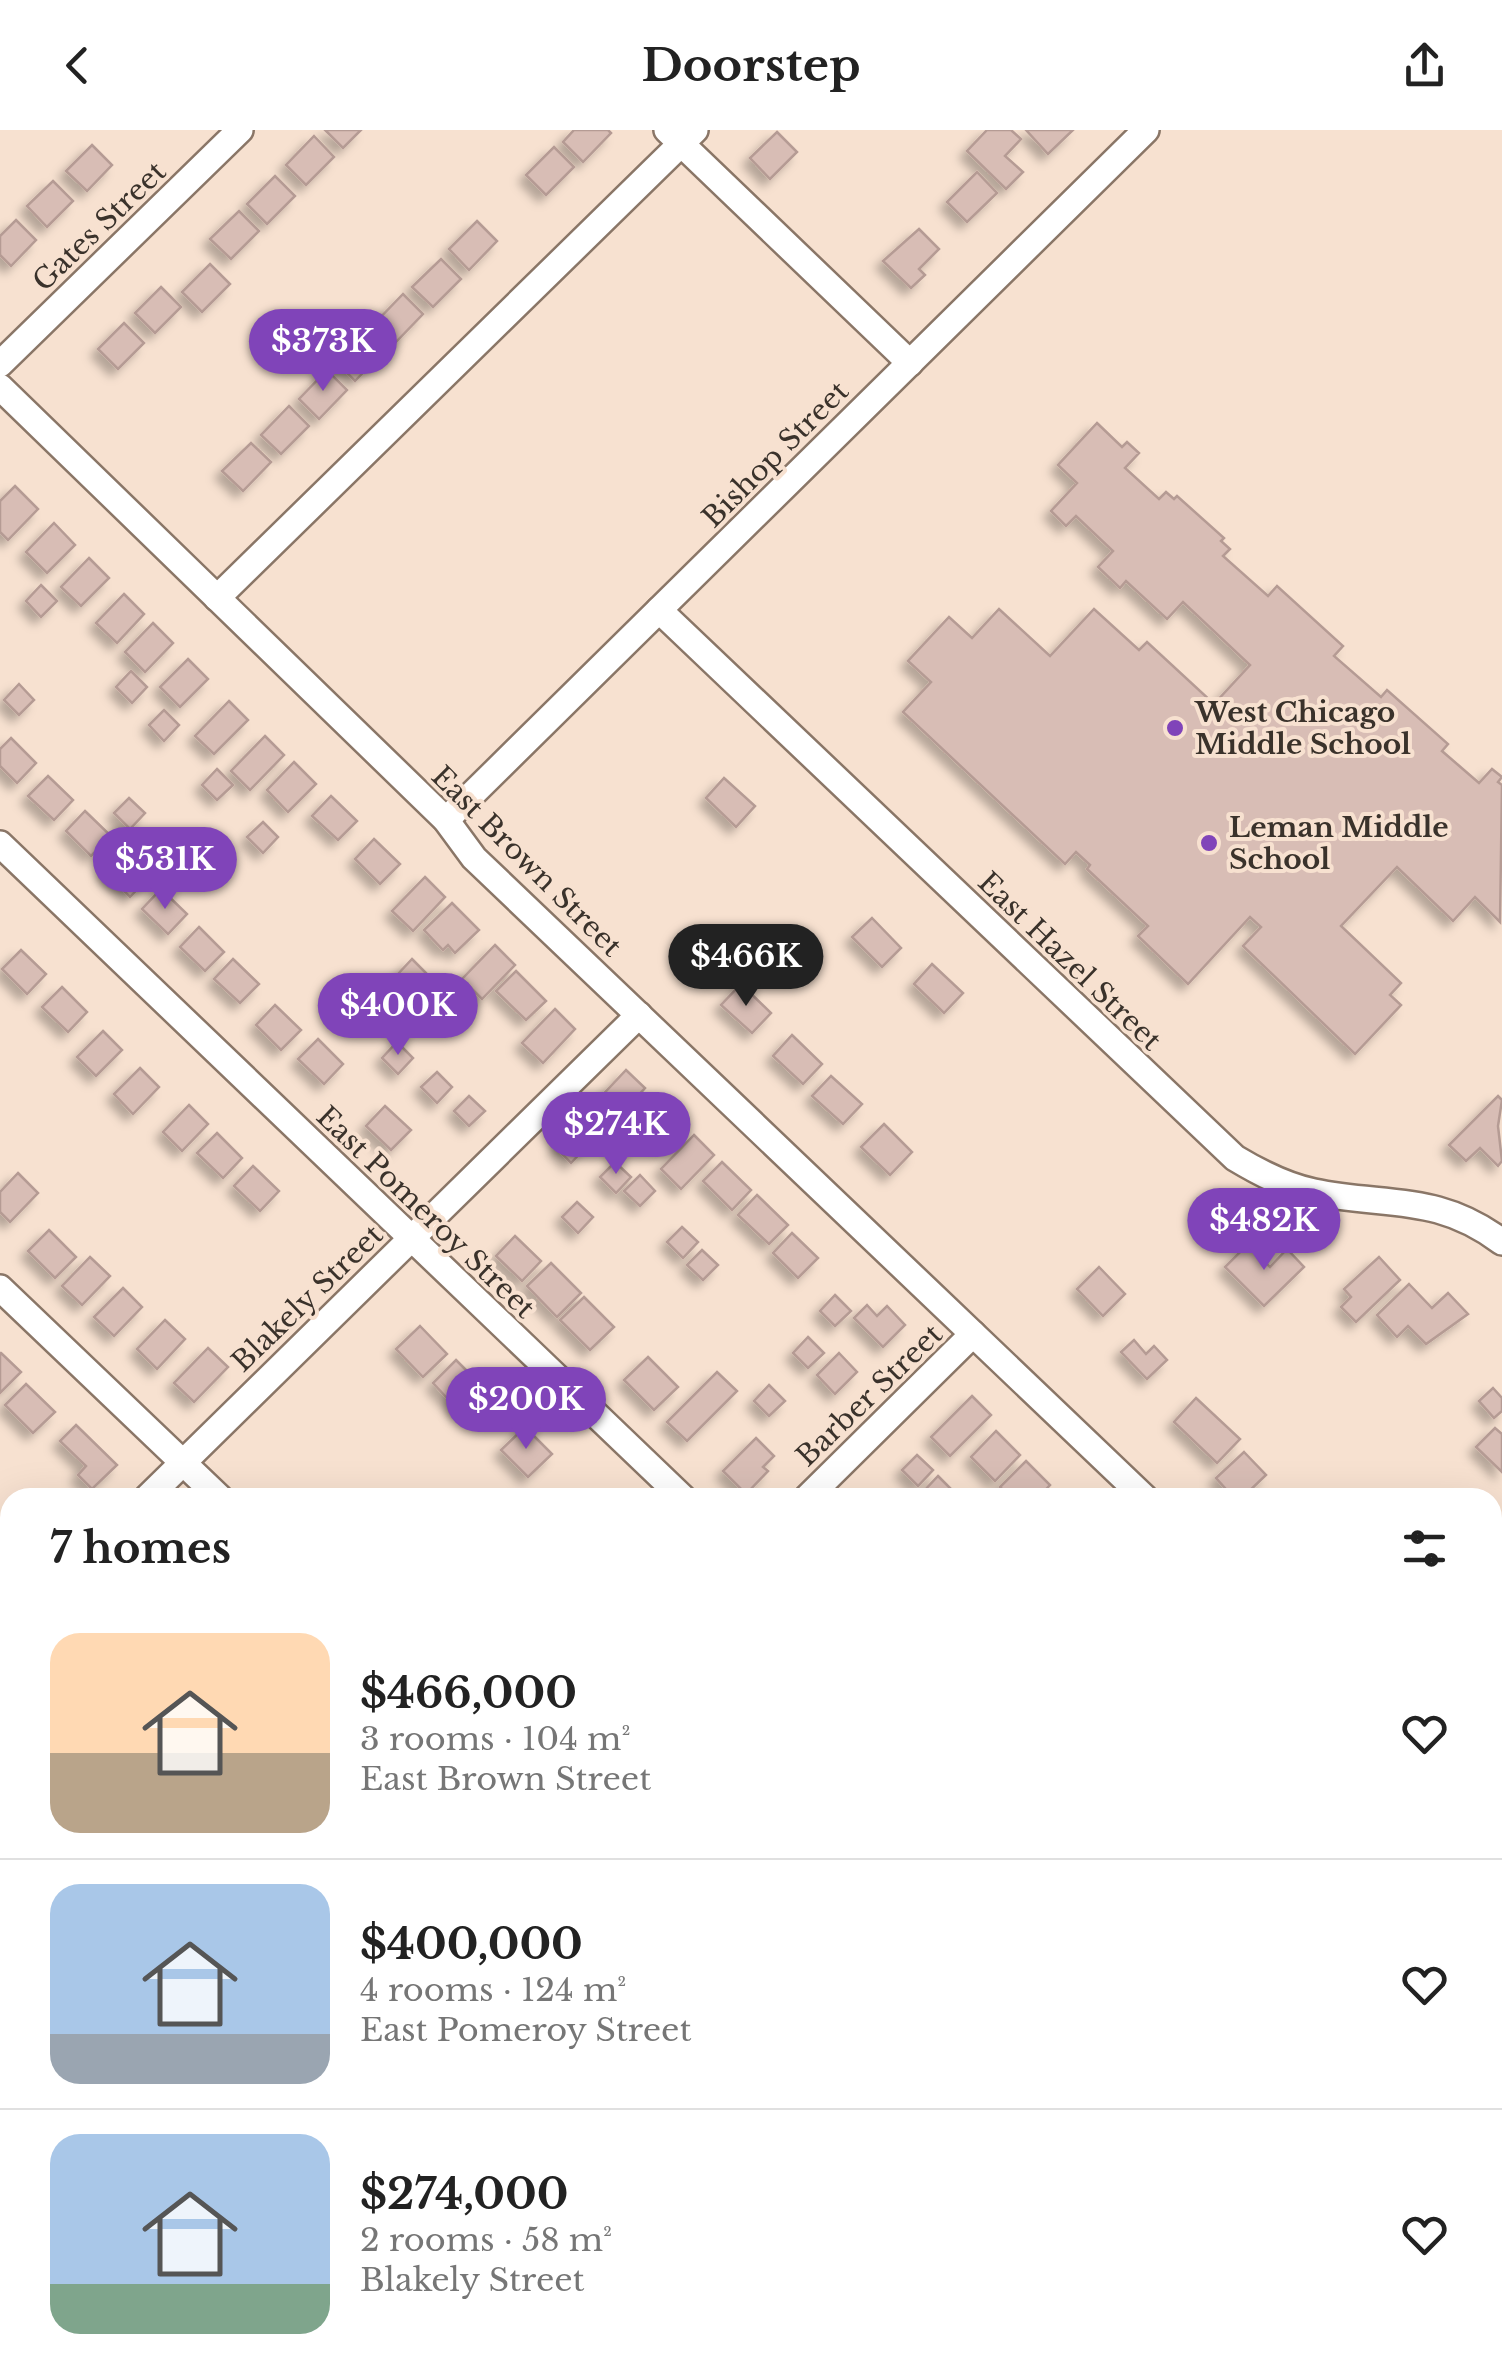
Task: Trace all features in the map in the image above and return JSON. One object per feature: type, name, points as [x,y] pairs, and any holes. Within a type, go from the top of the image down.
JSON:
[{"type":"street","name":"Gates Street","points":[[0,364],[240,130]]},
{"type":"street","name":"Bishop Street","points":[[446,820],[1146,130]]},
{"type":"street","points":[[217,598],[681,135],[910,363]]},
{"type":"street","name":"East Brown Street","points":[[0,387],[446,820],[474,858],[1135,1488]]},
{"type":"street","name":"East Hazel Street","points":[[659,610],[1236,1158],[1282,1183],[1315,1192],[1424,1205],[1474,1224],[1502,1242]]},
{"type":"street","name":"East Pomeroy Street","points":[[0,844],[673,1488]]},
{"type":"street","name":"Blakely Street","points":[[157,1488],[638,1015]]},
{"type":"street","points":[[0,1288],[210,1488]]},
{"type":"street","name":"Barber Street","points":[[818,1488],[974,1334]]},
{"type":"building","points":[[325,130],[361,130],[343,148]]},
{"type":"building","points":[[574,130],[611,133],[583,162],[563,142]]},
{"type":"building","points":[[987,130],[1011,130],[1021,139],[1005,156],[1023,172],[1006,189],[967,151]]},
{"type":"building","points":[[1026,130],[1073,130],[1048,154]]},
{"type":"building","points":[[777,132],[797,152],[770,179],[750,158]]},
{"type":"building","points":[[314,136],[334,157],[306,185],[286,165]]},
{"type":"building","points":[[92,145],[112,165],[87,191],[66,171]]},
{"type":"building","points":[[554,147],[574,167],[546,195],[526,175]]},
{"type":"building","points":[[977,172],[997,193],[967,222],[947,202]]},
{"type":"building","points":[[275,176],[295,196],[267,224],[247,204]]},
{"type":"building","points":[[53,181],[73,201],[47,227],[27,206]]},
{"type":"building","points":[[239,211],[259,231],[231,259],[210,239]]},
{"type":"building","points":[[16,220],[36,240],[11,266],[0,255],[0,236]]},
{"type":"building","points":[[477,221],[497,241],[469,270],[449,249]]},
{"type":"building","points":[[919,229],[939,249],[919,269],[925,275],[911,288],[883,261]]},
{"type":"building","points":[[441,259],[461,279],[433,307],[412,287]]},
{"type":"building","points":[[210,264],[230,284],[202,312],[182,292]]},
{"type":"building","points":[[161,287],[181,307],[155,333],[135,313]]},
{"type":"building","points":[[403,294],[423,314],[395,343],[375,323]]},
{"type":"building","points":[[124,323],[144,343],[118,369],[98,349]]},
{"type":"building","points":[[363,332],[383,352],[355,381],[335,361]]},
{"type":"building","points":[[327,370],[347,390],[319,419],[299,399]]},
{"type":"building","points":[[289,406],[309,426],[281,454],[261,435]]},
{"type":"building","name":"West Chicago Middle School","points":[[1097,423],[1122,447],[1127,442],[1139,453],[1125,468],[1159,499],[1166,492],[1174,499],[1177,496],[1224,538],[1221,541],[1230,549],[1223,556],[1268,596],[1277,586],[1343,646],[1334,656],[1381,697],[1387,690],[1448,744],[1442,751],[1479,783],[1492,769],[1502,777],[1498,782],[1502,785],[1500,922],[1475,897],[1453,921],[1397,867],[1341,926],[1401,983],[1390,995],[1401,1005],[1355,1054],[1243,946],[1261,927],[1250,917],[1188,984],[1138,936],[1148,926],[1087,869],[1090,865],[1076,852],[1065,864],[903,712],[931,682],[908,661],[949,617],[972,638],[999,609],[1050,656],[1094,609],[1139,650],[1147,642],[1214,704],[1250,665],[1183,602],[1167,619],[1126,581],[1120,588],[1098,567],[1113,551],[1076,516],[1066,526],[1051,511],[1077,483],[1058,465]]},
{"type":"building","points":[[251,443],[271,462],[243,491],[222,471]]},
{"type":"building","points":[[15,486],[38,509],[8,540],[0,532],[0,501]]},
{"type":"building","points":[[54,523],[75,545],[47,573],[26,552]]},
{"type":"building","points":[[89,558],[109,578],[81,606],[61,587]]},
{"type":"building","points":[[41,585],[57,601],[41,617],[26,601]]},
{"type":"building","points":[[124,594],[144,614],[117,643],[96,623]]},
{"type":"building","points":[[153,623],[173,643],[145,672],[125,652]]},
{"type":"building","points":[[188,659],[208,679],[180,707],[160,687]]},
{"type":"building","points":[[131,671],[147,687],[132,703],[116,687]]},
{"type":"building","points":[[19,684],[34,700],[19,715],[4,700]]},
{"type":"building","points":[[229,701],[248,720],[214,754],[195,736]]},
{"type":"building","points":[[164,710],[179,725],[164,741],[149,725]]},
{"type":"building","points":[[265,736],[284,755],[250,790],[231,771]]},
{"type":"building","points":[[11,738],[36,763],[17,783],[0,766],[0,749]]},
{"type":"building","points":[[294,762],[316,784],[288,812],[267,790]]},
{"type":"building","points":[[217,769],[233,785],[217,800],[202,785]]},
{"type":"building","points":[[48,776],[73,800],[54,820],[28,796]]},
{"type":"building","points":[[724,778],[755,806],[736,827],[706,798]]},
{"type":"building","points":[[331,796],[357,821],[338,840],[312,816]]},
{"type":"building","points":[[129,798],[145,813],[130,829],[114,813]]},
{"type":"building","points":[[85,811],[111,836],[91,856],[66,831]]},
{"type":"building","points":[[263,822],[278,837],[263,853],[247,837]]},
{"type":"building","points":[[374,839],[400,864],[380,884],[355,859]]},
{"type":"building","points":[[124,853],[149,877],[130,897],[105,872]]},
{"type":"building","points":[[425,877],[445,897],[413,931],[392,911]]},
{"type":"building","points":[[161,889],[187,914],[168,934],[142,909]]},
{"type":"building","points":[[452,903],[479,930],[455,953],[448,945],[443,950],[424,930]]},
{"type":"building","points":[[872,918],[901,948],[882,967],[852,937]]},
{"type":"building","points":[[199,927],[224,952],[205,971],[180,947]]},
{"type":"building","points":[[495,945],[515,965],[482,999],[462,979]]},
{"type":"building","points":[[21,950],[46,974],[27,994],[2,969]]},
{"type":"building","points":[[233,959],[259,984],[240,1003],[214,979]]},
{"type":"building","points":[[412,959],[428,975],[413,991],[397,975]]},
{"type":"building","points":[[932,964],[963,993],[944,1013],[914,984]]},
{"type":"building","points":[[516,971],[546,1001],[526,1020],[496,991]]},
{"type":"building","points":[[442,983],[458,998],[443,1014],[427,999]]},
{"type":"building","points":[[741,984],[771,1013],[752,1033],[721,1005]]},
{"type":"building","points":[[62,987],[87,1012],[68,1032],[42,1007]]},
{"type":"building","points":[[275,1005],[301,1030],[281,1050],[256,1025]]},
{"type":"building","points":[[555,1009],[575,1029],[543,1063],[522,1043]]},
{"type":"building","points":[[103,1031],[122,1050],[96,1076],[77,1057]]},
{"type":"building","points":[[792,1035],[822,1064],[803,1084],[773,1056]]},
{"type":"building","points":[[318,1039],[343,1064],[324,1084],[298,1059]]},
{"type":"building","points":[[397,1042],[413,1058],[398,1074],[382,1058]]},
{"type":"building","points":[[140,1068],[159,1087],[133,1114],[114,1094]]},
{"type":"building","points":[[626,1070],[645,1088],[615,1121],[595,1103]]},
{"type":"building","points":[[437,1072],[452,1087],[437,1103],[421,1087]]},
{"type":"building","points":[[831,1076],[862,1104],[843,1124],[812,1096]]},
{"type":"building","points":[[469,1096],[485,1111],[469,1126],[454,1111]]},
{"type":"building","points":[[1498,1096],[1502,1100],[1498,1126],[1502,1161],[1498,1166],[1480,1148],[1466,1161],[1449,1145]]},
{"type":"building","points":[[658,1100],[683,1125],[664,1145],[638,1120]]},
{"type":"building","points":[[189,1105],[208,1124],[182,1151],[163,1132]]},
{"type":"building","points":[[385,1106],[411,1130],[391,1150],[366,1126]]},
{"type":"building","points":[[884,1124],[912,1152],[890,1175],[861,1147]]},
{"type":"building","points":[[570,1132],[586,1147],[571,1163],[555,1147]]},
{"type":"building","points":[[217,1133],[242,1158],[223,1178],[197,1153]]},
{"type":"building","points":[[694,1135],[714,1155],[681,1189],[661,1169]]},
{"type":"building","points":[[615,1162],[631,1177],[616,1193],[600,1177]]},
{"type":"building","points":[[722,1162],[751,1190],[732,1210],[703,1181]]},
{"type":"building","points":[[253,1166],[279,1191],[260,1211],[234,1186]]},
{"type":"building","points":[[18,1173],[38,1193],[10,1222],[0,1212],[0,1192]]},
{"type":"building","points":[[640,1175],[655,1191],[640,1206],[624,1191]]},
{"type":"building","points":[[757,1195],[788,1225],[769,1244],[738,1215]]},
{"type":"building","points":[[577,1202],[593,1217],[578,1233],[562,1217]]},
{"type":"building","points":[[682,1227],[698,1242],[683,1258],[667,1242]]},
{"type":"building","points":[[49,1230],[76,1257],[55,1278],[28,1251]]},
{"type":"building","points":[[792,1233],[818,1258],[798,1278],[773,1253]]},
{"type":"building","points":[[515,1236],[541,1261],[522,1281],[496,1256]]},
{"type":"building","points":[[1248,1244],[1270,1267],[1287,1249],[1304,1267],[1264,1306],[1225,1267]]},
{"type":"building","points":[[702,1250],[718,1265],[703,1280],[687,1265]]},
{"type":"building","points":[[90,1257],[110,1276],[82,1305],[62,1286]]},
{"type":"building","points":[[1379,1257],[1400,1280],[1356,1322],[1341,1307],[1351,1297],[1344,1289]]},
{"type":"building","points":[[551,1263],[581,1293],[557,1317],[527,1286]]},
{"type":"building","points":[[1099,1267],[1125,1294],[1103,1316],[1077,1289]]},
{"type":"building","points":[[1409,1284],[1432,1308],[1448,1293],[1468,1314],[1426,1344],[1408,1326],[1397,1337],[1377,1315]]},
{"type":"building","points":[[123,1288],[142,1307],[114,1336],[94,1317]]},
{"type":"building","points":[[835,1295],[851,1311],[835,1326],[820,1311]]},
{"type":"building","points":[[584,1297],[614,1327],[590,1350],[560,1320]]},
{"type":"building","points":[[867,1305],[877,1316],[887,1306],[905,1325],[883,1347],[854,1318]]},
{"type":"building","points":[[165,1320],[185,1339],[157,1369],[137,1349]]},
{"type":"building","points":[[420,1326],[447,1354],[423,1377],[396,1349]]},
{"type":"building","points":[[808,1337],[824,1353],[808,1368],[793,1353]]},
{"type":"building","points":[[1134,1340],[1146,1354],[1154,1346],[1167,1360],[1147,1379],[1121,1352]]},
{"type":"building","points":[[208,1348],[228,1367],[194,1402],[174,1383]]},
{"type":"building","points":[[0,1353],[21,1372],[0,1393]]},
{"type":"building","points":[[839,1353],[857,1372],[835,1394],[817,1375]]},
{"type":"building","points":[[648,1357],[678,1387],[654,1410],[624,1380]]},
{"type":"building","points":[[456,1360],[483,1387],[459,1411],[433,1383]]},
{"type":"building","points":[[717,1372],[737,1391],[687,1441],[667,1422]]},
{"type":"building","points":[[26,1384],[55,1412],[33,1433],[5,1405]]},
{"type":"building","points":[[769,1385],[785,1401],[769,1416],[754,1401]]},
{"type":"building","points":[[1493,1388],[1502,1398],[1502,1411],[1494,1418],[1479,1401]]},
{"type":"building","points":[[972,1396],[991,1415],[950,1456],[931,1437]]},
{"type":"building","points":[[1196,1398],[1240,1439],[1217,1463],[1174,1422]]},
{"type":"building","points":[[76,1425],[117,1465],[91,1488],[78,1475],[86,1466],[60,1441]]},
{"type":"building","points":[[525,1427],[552,1454],[528,1477],[501,1450]]},
{"type":"building","points":[[1495,1428],[1502,1434],[1502,1472],[1476,1447]]},
{"type":"building","points":[[996,1431],[1020,1455],[995,1481],[971,1457]]},
{"type":"building","points":[[756,1438],[774,1456],[763,1467],[768,1471],[752,1488],[740,1488],[723,1471]]},
{"type":"building","points":[[1244,1452],[1266,1475],[1252,1488],[1225,1488],[1216,1478]]},
{"type":"building","points":[[917,1455],[933,1470],[918,1486],[902,1470]]},
{"type":"building","points":[[1026,1461],[1050,1485],[1047,1488],[1000,1487]]},
{"type":"building","points":[[938,1476],[950,1488],[927,1488]]},
{"type":"place","name":"West Chicago Middle School","points":[[1175,728]]},
{"type":"place","name":"Leman Middle School","points":[[1209,843]]}]
